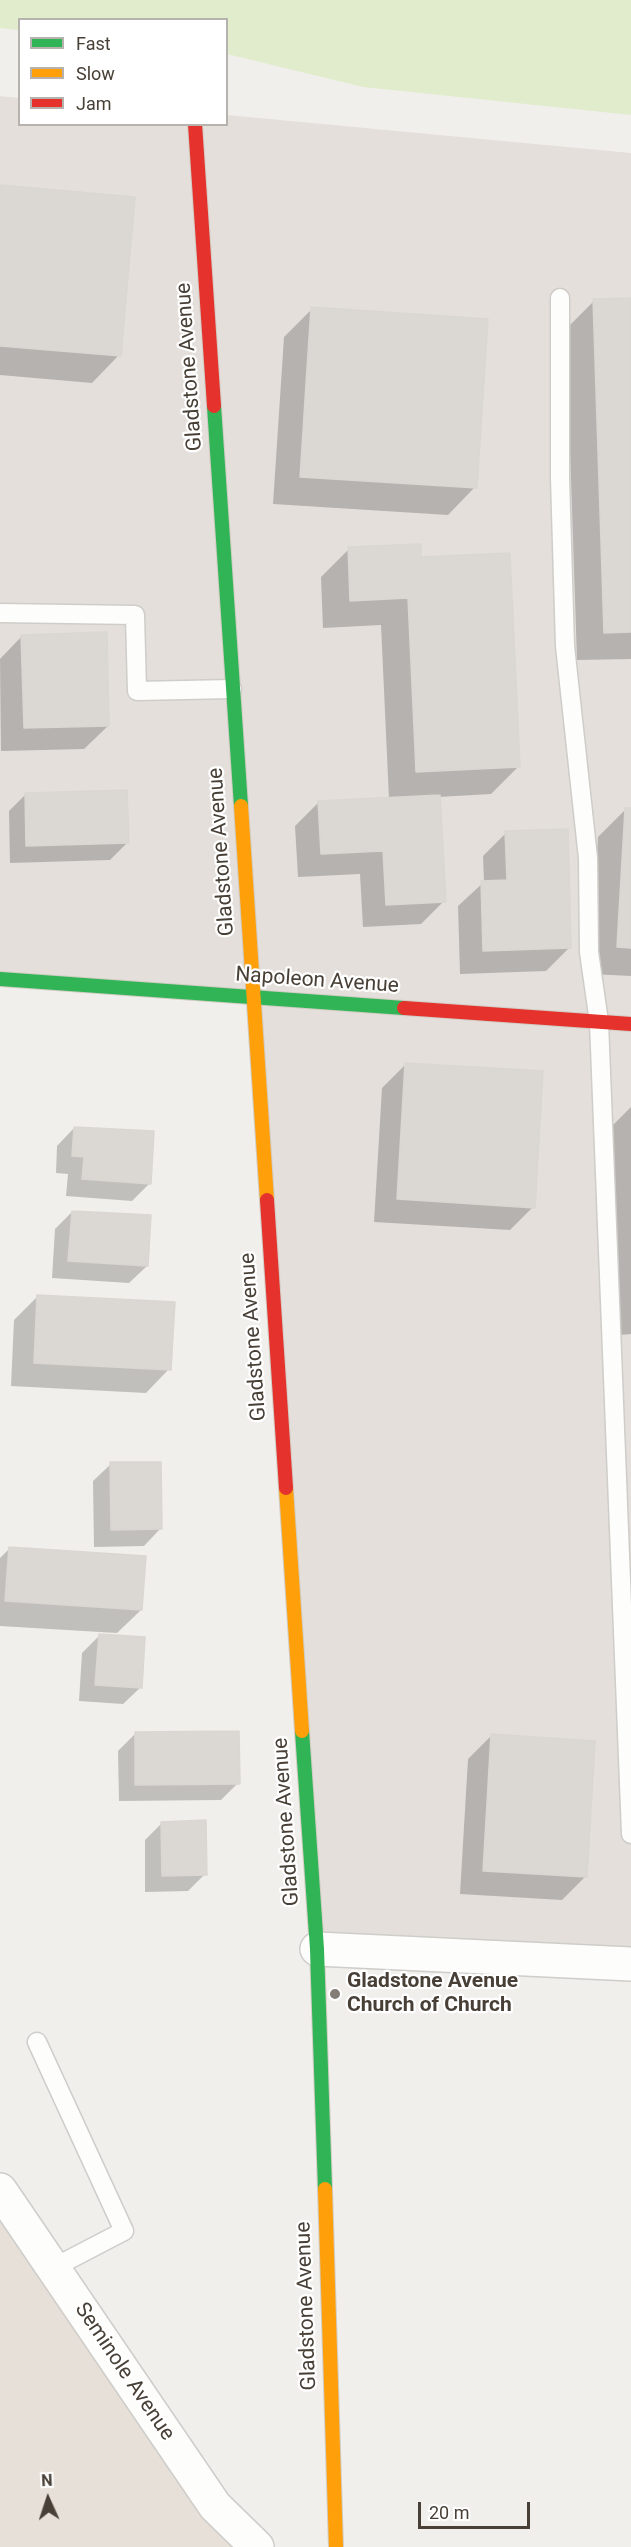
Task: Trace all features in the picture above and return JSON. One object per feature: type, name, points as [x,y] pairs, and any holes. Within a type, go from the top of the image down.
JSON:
[{"type":"street","name":"Gladstone Avenue","points":[[195,126],[317,1949],[336,2547]]},
{"type":"street","name":"Napoleon Avenue","points":[[0,980],[631,1024]]},
{"type":"street","points":[[317,1949],[631,1964]]},
{"type":"street","name":"Seminole Avenue","points":[[0,2190],[215,2505],[257,2547]]},
{"type":"lane","points":[[560,298],[560,478],[565,646],[588,858],[589,952],[599,1022],[631,1834]]},
{"type":"lane","points":[[0,613],[135,615],[137,691],[232,689]]},
{"type":"lane","points":[[37,2042],[124,2231],[53,2268]]},
{"type":"shaded area","points":[[0,96],[18,98],[18,126],[228,126],[228,115],[631,153],[631,1964],[317,1949],[253,997],[0,979]]},
{"type":"shaded area","points":[[0,2190],[257,2547],[0,2547]]},
{"type":"green space","points":[[0,0],[631,0],[631,115],[363,87],[228,54],[228,18],[18,18],[18,30],[0,28]]},
{"type":"building","points":[[0,185],[135,197],[121,356],[0,346]]},
{"type":"building","points":[[631,298],[631,632],[604,633],[593,299]]},
{"type":"building","points":[[311,307],[488,319],[477,488],[300,477]]},
{"type":"building","points":[[421,544],[421,557],[510,553],[520,767],[416,772],[408,598],[350,601],[348,547]]},
{"type":"building","points":[[107,632],[109,726],[24,728],[21,635]]},
{"type":"building","points":[[127,790],[129,843],[26,846],[25,793]]},
{"type":"building","points":[[440,795],[446,902],[386,905],[383,851],[321,854],[318,801]]},
{"type":"building","points":[[625,808],[631,808],[631,948],[617,947]]},
{"type":"building","points":[[568,829],[571,948],[483,951],[481,881],[507,880],[505,831]]},
{"type":"building","points":[[405,1063],[543,1071],[535,1208],[397,1199]]},
{"type":"building","points":[[74,1127],[154,1131],[151,1184],[82,1179],[84,1157],[72,1156]]},
{"type":"building","points":[[72,1211],[151,1215],[148,1266],[68,1261]]},
{"type":"building","points":[[37,1295],[175,1302],[171,1370],[34,1363]]},
{"type":"building","points":[[110,1462],[161,1462],[162,1529],[111,1530]]},
{"type":"building","points":[[9,1547],[146,1556],[142,1610],[5,1601]]},
{"type":"building","points":[[99,1634],[145,1637],[142,1688],[95,1685]]},
{"type":"building","points":[[239,1731],[240,1784],[135,1785],[135,1732]]},
{"type":"building","points":[[491,1734],[595,1741],[587,1877],[483,1871]]},
{"type":"building","points":[[206,1820],[207,1875],[162,1876],[161,1822]]},
{"type":"traffic: fast","points":[[214,406],[241,806]]},
{"type":"traffic: fast","points":[[0,979],[404,1008]]},
{"type":"traffic: fast","points":[[302,1731],[317,1949],[325,2189]]},
{"type":"traffic: slow","points":[[241,806],[267,1200]]},
{"type":"traffic: slow","points":[[286,1488],[302,1731]]},
{"type":"traffic: slow","points":[[325,2189],[336,2547]]},
{"type":"traffic: jam","points":[[195,126],[214,406]]},
{"type":"traffic: jam","points":[[404,1008],[631,1024]]},
{"type":"traffic: jam","points":[[267,1200],[286,1488]]},
{"type":"place","name":"Gladstone Avenue Church of Church","points":[[335,1994]]}]
